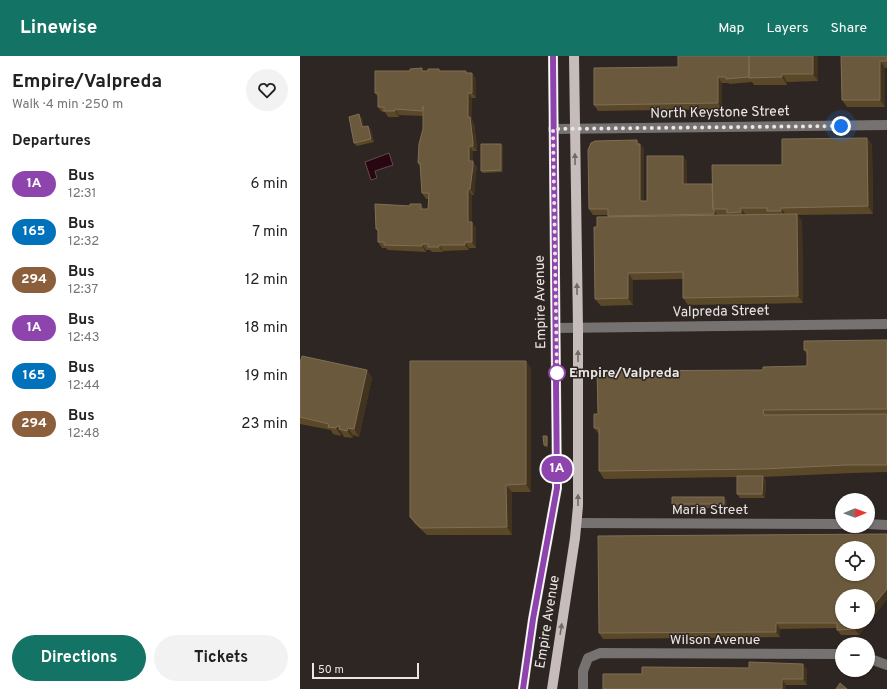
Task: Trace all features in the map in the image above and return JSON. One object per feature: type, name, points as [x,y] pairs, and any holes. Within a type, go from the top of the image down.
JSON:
[{"type":"main road","name":"Empire Avenue","points":[[523,689],[533,619],[557,488],[553,56]]},
{"type":"main road","name":"Empire Avenue","points":[[552,689],[577,523],[578,328],[574,56]]},
{"type":"street","name":"North Keystone Street","points":[[553,129],[887,125]]},
{"type":"street","name":"Valpreda Street","points":[[556,328],[887,324]]},
{"type":"street","name":"Maria Street","points":[[577,523],[835,524]]},
{"type":"street","points":[[875,524],[887,524]]},
{"type":"street","name":"Wilson Avenue","points":[[583,689],[583,671],[588,658],[600,653],[835,654]]},
{"type":"street","points":[[875,661],[887,665]]},
{"type":"shaded area","points":[[389,153],[393,165],[375,171],[377,178],[371,180],[365,162]]},
{"type":"building","points":[[678,56],[749,56],[749,77],[726,79],[726,77],[718,77],[718,103],[594,105],[594,68],[678,67]]},
{"type":"building","points":[[749,56],[813,56],[813,74],[782,74],[782,77],[749,78]]},
{"type":"building","points":[[841,56],[887,56],[887,61],[880,61],[880,100],[842,100]]},
{"type":"building","points":[[422,68],[422,71],[428,71],[428,69],[439,69],[439,71],[466,71],[466,73],[472,73],[472,93],[468,93],[468,117],[470,117],[473,142],[473,146],[469,146],[469,161],[473,161],[473,166],[470,189],[468,189],[468,222],[472,222],[472,242],[465,242],[465,245],[439,245],[439,247],[428,247],[428,244],[422,244],[422,246],[384,245],[384,242],[378,242],[375,204],[410,206],[410,204],[421,204],[421,209],[428,209],[429,193],[422,193],[420,163],[418,163],[419,144],[423,129],[423,106],[422,111],[395,109],[395,111],[384,111],[384,107],[378,107],[378,93],[375,93],[375,71],[410,71],[410,69]]},
{"type":"building","points":[[359,114],[362,127],[368,126],[371,139],[354,143],[349,117]]},
{"type":"building","points":[[867,138],[868,206],[781,208],[781,211],[767,211],[767,208],[741,208],[741,212],[727,213],[727,209],[713,209],[712,165],[782,165],[782,139]]},
{"type":"building","points":[[637,140],[637,144],[640,144],[640,201],[647,201],[647,156],[683,156],[683,184],[712,184],[714,214],[608,216],[608,209],[589,209],[588,150],[591,143],[595,141]]},
{"type":"building","points":[[481,144],[501,144],[501,170],[481,171]]},
{"type":"building","points":[[797,214],[798,296],[683,298],[683,272],[628,273],[628,298],[595,299],[594,227],[597,227],[597,217]]},
{"type":"building","points":[[887,340],[887,409],[763,410],[764,415],[887,414],[887,465],[847,465],[763,469],[599,471],[599,428],[594,428],[594,414],[598,414],[597,371],[763,370],[763,367],[807,366],[807,350],[804,350],[804,341]]},
{"type":"building","points":[[302,356],[367,370],[354,429],[348,428],[347,431],[339,429],[340,426],[337,426],[336,428],[328,427],[329,424],[300,417],[300,363]]},
{"type":"building","points":[[410,361],[526,361],[526,484],[506,485],[507,527],[421,528],[410,517]]},
{"type":"building","points":[[543,436],[547,436],[547,445],[544,445]]},
{"type":"building","points":[[737,476],[763,476],[762,494],[737,494]]},
{"type":"building","points":[[672,497],[724,497],[724,504],[672,504]]},
{"type":"building","points":[[887,534],[887,589],[875,604],[875,589],[835,589],[835,623],[776,623],[776,632],[599,633],[598,536]]},
{"type":"building","points":[[749,662],[803,664],[803,679],[782,679],[782,689],[603,689],[603,674],[642,674],[642,667],[749,668]]},
{"type":"building","points":[[840,683],[847,689],[836,689]]},
{"type":"bus line","name":"1A","points":[[523,689],[533,619],[557,488],[558,452],[554,234],[553,56]]},
{"type":"place","name":"Empire/Valpreda","points":[[557,373]]},
{"type":"route","points":[[557,373],[557,378],[553,129],[841,126]]}]
